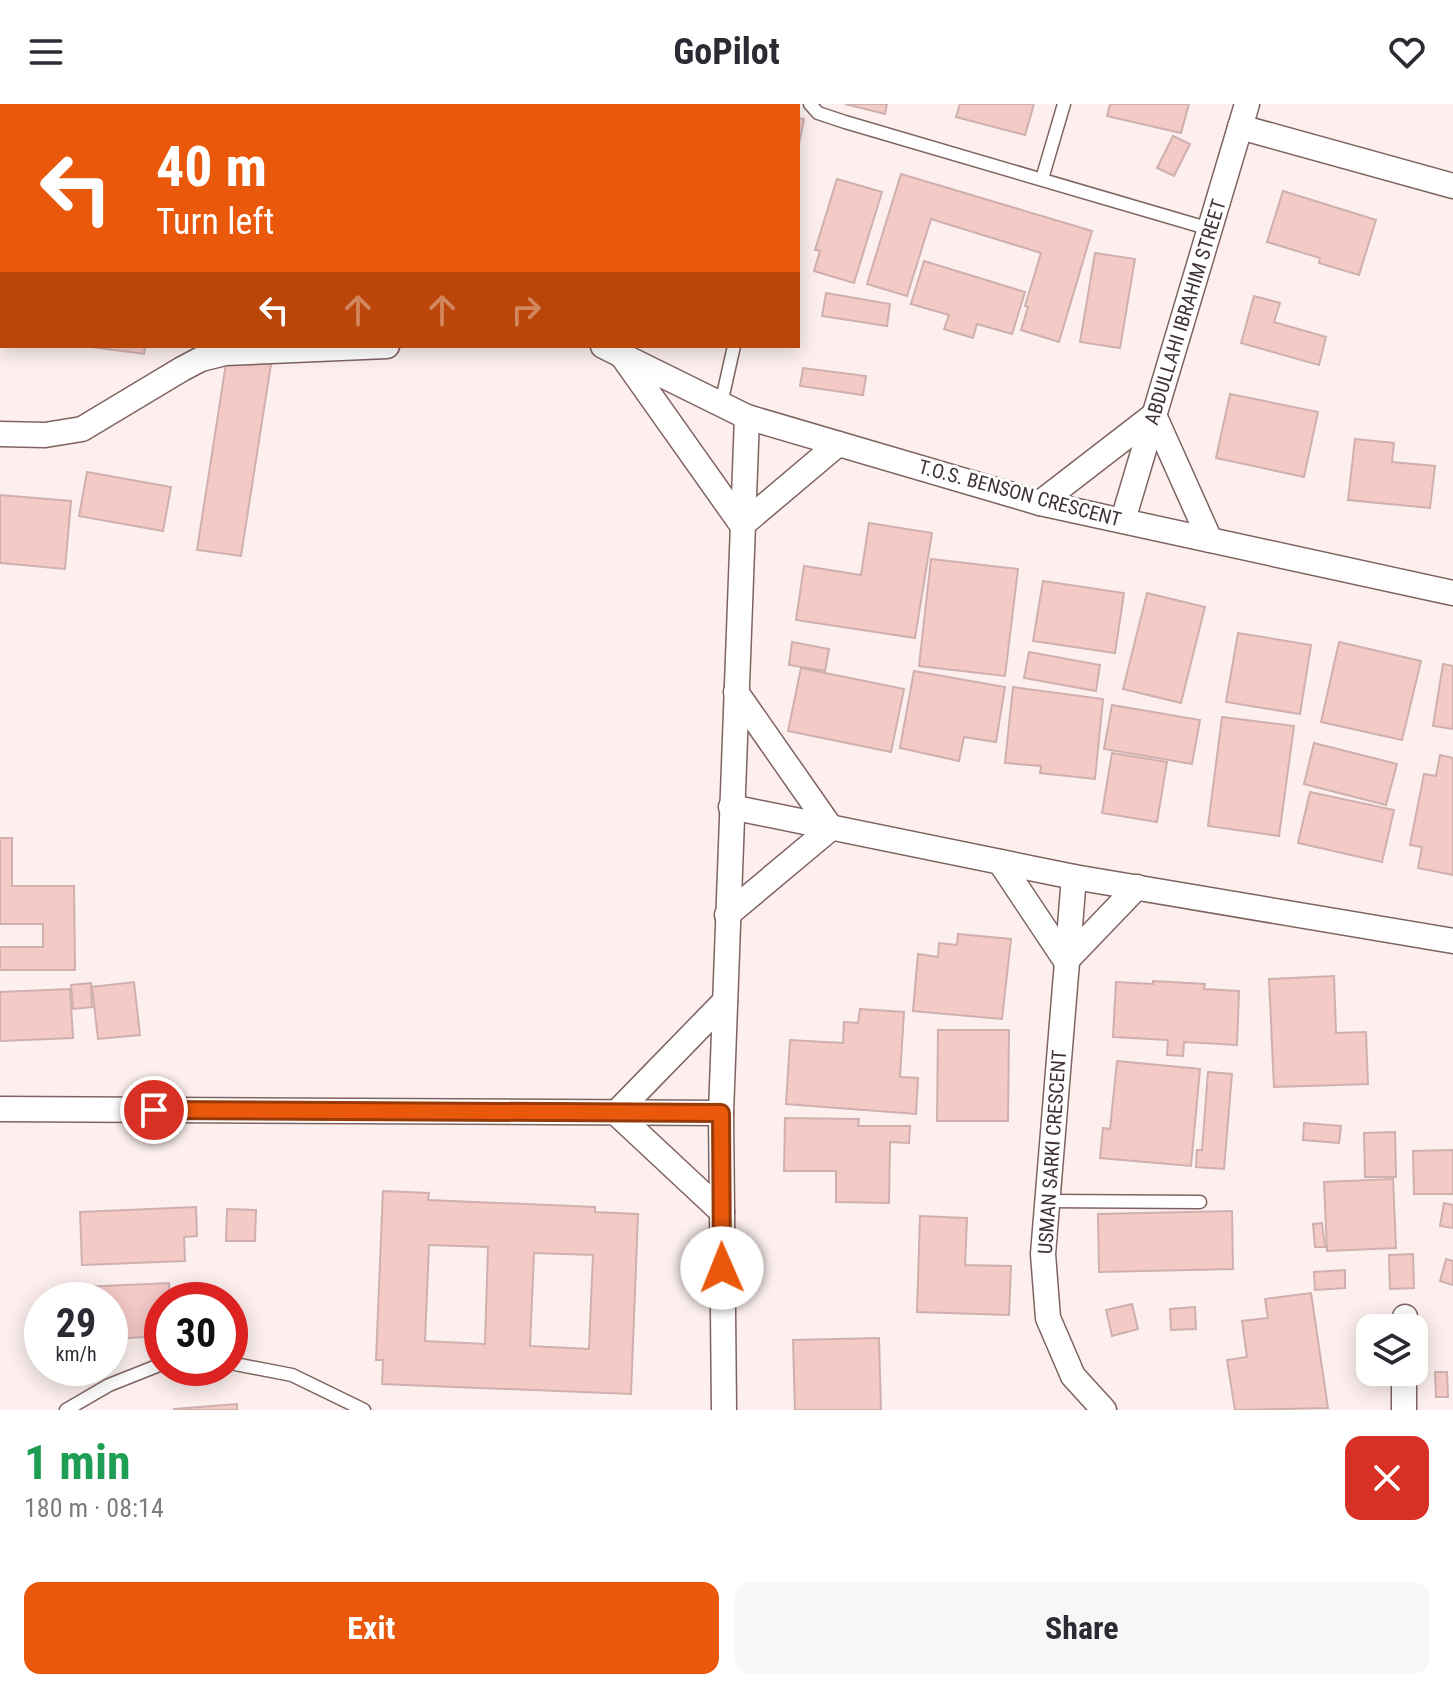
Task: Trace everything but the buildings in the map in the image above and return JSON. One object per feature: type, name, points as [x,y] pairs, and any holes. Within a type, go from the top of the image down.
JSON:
[{"type":"street","points":[[1243,116],[1453,186]]},
{"type":"street","name":"ABDULLAHI IBRAHIM STREET","points":[[1123,520],[1243,116]]},
{"type":"street","points":[[0,434],[45,435],[82,429],[201,359],[225,353],[341,348]]},
{"type":"street","points":[[612,350],[742,525]]},
{"type":"street","name":"T.O.S. BENSON CRESCENT","points":[[612,350],[747,417],[1040,503],[1453,593]]},
{"type":"street","points":[[1040,503],[1154,415],[1210,540]]},
{"type":"street","points":[[724,1410],[721,1113],[747,417]]},
{"type":"street","points":[[742,525],[838,444]]},
{"type":"street","points":[[736,692],[831,828]]},
{"type":"street","points":[[731,807],[1074,877],[1453,941]]},
{"type":"street","points":[[727,915],[831,828]]},
{"type":"street","points":[[1000,862],[1066,961],[1137,887]]},
{"type":"street","name":"USMAN SARKI CRESCENT","points":[[1074,877],[1043,1254],[1048,1318],[1073,1376],[1104,1410]]},
{"type":"street","points":[[616,1113],[725,1001]]},
{"type":"street","points":[[0,1109],[721,1113]]},
{"type":"street","points":[[616,1113],[722,1212]]},
{"type":"street","points":[[1404,1386],[1404,1410]]},
{"type":"lane","points":[[810,104],[818,113],[845,122],[1210,229]]},
{"type":"lane","points":[[1042,179],[1064,104]]},
{"type":"lane","points":[[721,404],[734,348]]},
{"type":"lane","points":[[1048,1201],[1200,1202]]},
{"type":"lane","points":[[248,1366],[292,1375],[364,1410]]},
{"type":"lane","points":[[66,1410],[109,1385],[144,1371]]},
{"type":"route","points":[[154,1110],[721,1113],[722,1268]]}]
